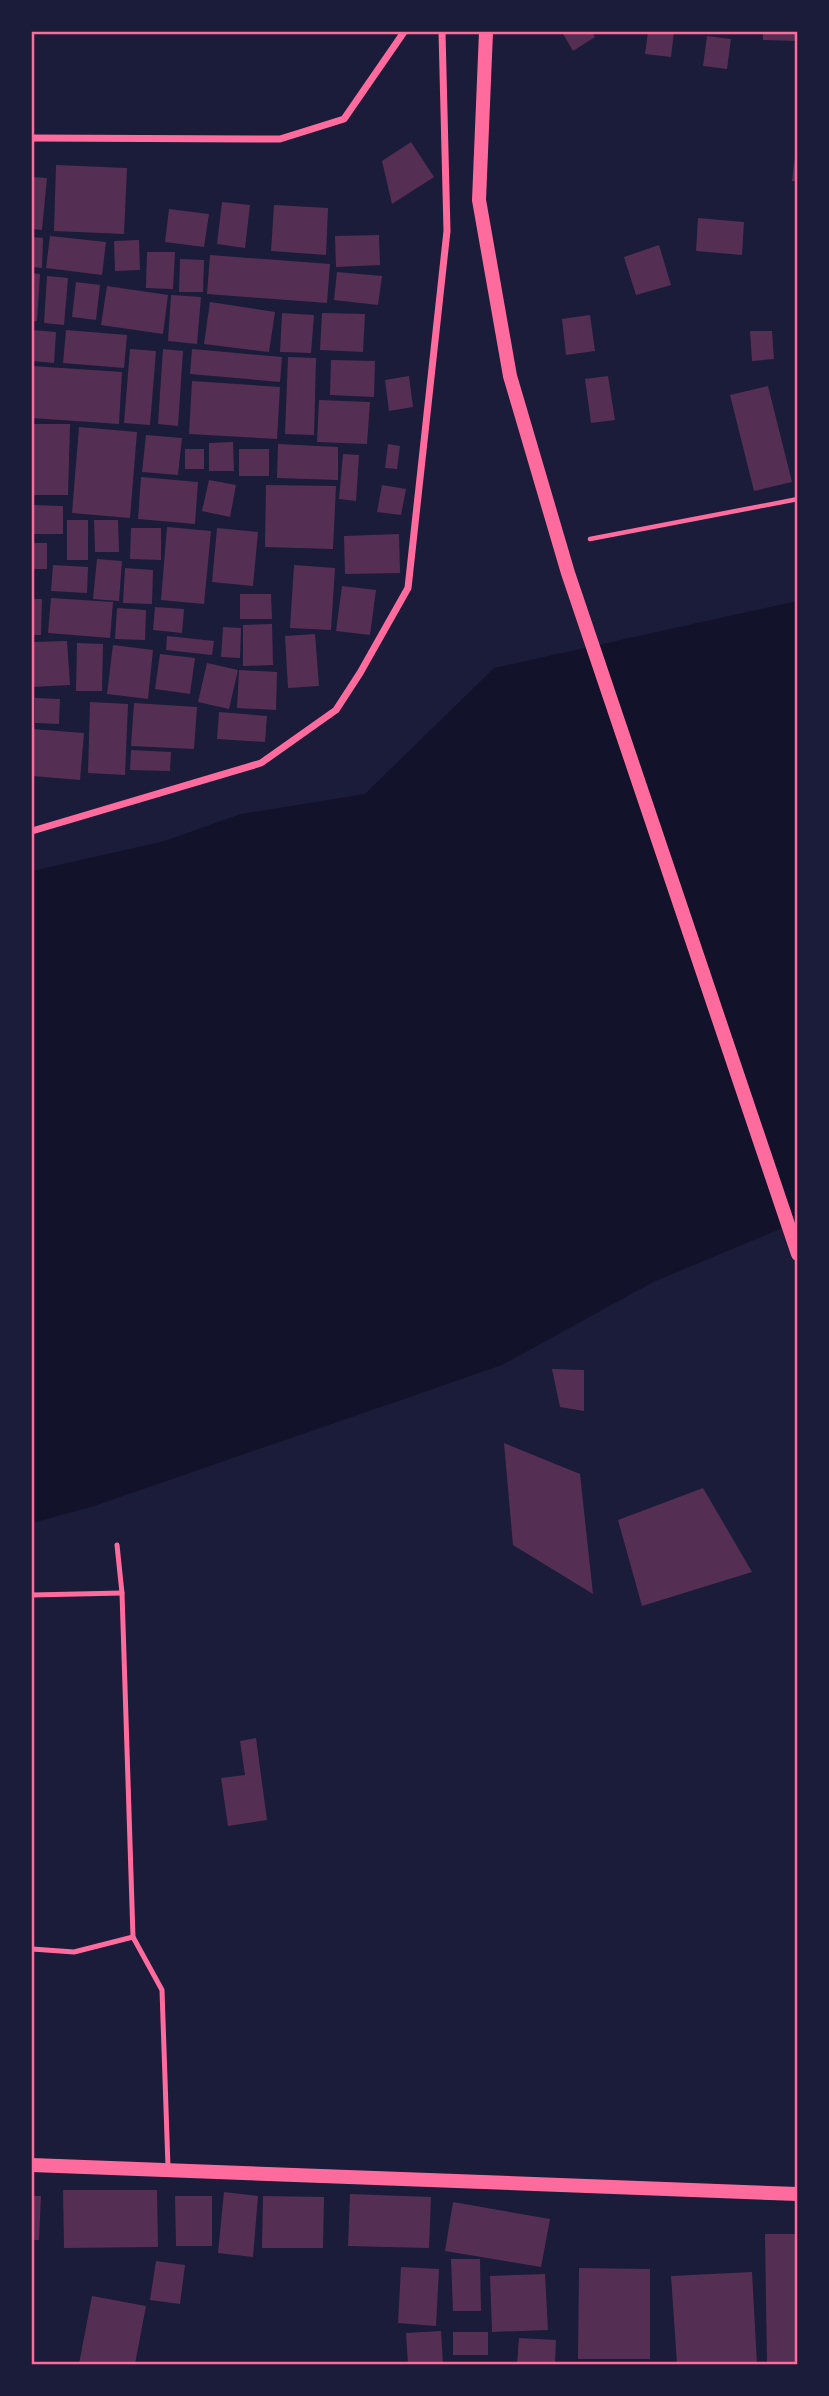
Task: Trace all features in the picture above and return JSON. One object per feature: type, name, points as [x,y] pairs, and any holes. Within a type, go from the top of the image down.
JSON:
[{"type":"main road","points":[[486,32],[480,200],[510,376],[568,573],[797,1254]]},
{"type":"main road","points":[[32,2165],[797,2194]]},
{"type":"street","points":[[32,138],[280,139],[344,119],[404,32]]},
{"type":"street","points":[[32,831],[261,763],[336,710],[408,588],[447,231],[442,32]]},
{"type":"lane","points":[[117,1545],[122,1593],[133,1937],[162,1990],[168,2170]]},
{"type":"lane","points":[[32,1595],[122,1593]]},
{"type":"lane","points":[[32,1949],[74,1952],[133,1937]]},
{"type":"path","points":[[590,539],[797,499]]},
{"type":"shaded area","points":[[797,601],[797,1222],[653,1282],[502,1365],[94,1506],[32,1523],[32,871],[165,841],[241,814],[365,794],[494,668]]},
{"type":"building","points":[[562,32],[592,32],[595,37],[573,51]]},
{"type":"building","points":[[648,32],[674,32],[671,57],[645,54]]},
{"type":"building","points":[[763,32],[798,32],[798,41],[763,40]]},
{"type":"building","points":[[707,36],[731,39],[727,69],[703,66]]},
{"type":"building","points":[[411,142],[434,177],[392,204],[382,161]]},
{"type":"building","points":[[796,148],[798,181],[792,181]]},
{"type":"building","points":[[56,165],[127,168],[124,234],[54,231]]},
{"type":"building","points":[[32,177],[47,178],[42,230],[32,229]]},
{"type":"building","points":[[222,202],[250,205],[245,248],[217,244]]},
{"type":"building","points":[[274,205],[328,208],[326,255],[271,251]]},
{"type":"building","points":[[169,209],[209,214],[204,247],[165,242]]},
{"type":"building","points":[[698,218],[744,222],[742,255],[696,251]]},
{"type":"building","points":[[379,235],[380,265],[336,267],[335,236]]},
{"type":"building","points":[[50,236],[106,242],[102,275],[46,268]]},
{"type":"building","points":[[32,237],[43,238],[42,268],[32,267]]},
{"type":"building","points":[[139,240],[140,270],[115,271],[114,241]]},
{"type":"building","points":[[659,245],[671,285],[636,295],[624,257]]},
{"type":"building","points":[[147,252],[175,252],[173,289],[146,288]]},
{"type":"building","points":[[210,255],[330,264],[327,303],[207,294]]},
{"type":"building","points":[[180,259],[204,260],[203,292],[179,292]]},
{"type":"building","points":[[337,272],[382,276],[378,305],[334,300]]},
{"type":"building","points":[[32,273],[40,274],[37,321],[32,321]]},
{"type":"building","points":[[47,276],[68,278],[64,325],[44,323]]},
{"type":"building","points":[[76,282],[100,285],[96,320],[72,317]]},
{"type":"building","points":[[107,286],[168,295],[163,334],[101,325]]},
{"type":"building","points":[[171,295],[201,297],[197,344],[168,341]]},
{"type":"building","points":[[210,302],[275,312],[269,352],[204,344]]},
{"type":"building","points":[[282,313],[314,315],[311,353],[280,352]]},
{"type":"building","points":[[322,313],[365,314],[363,352],[320,350]]},
{"type":"building","points":[[590,315],[595,351],[566,355],[562,319]]},
{"type":"building","points":[[32,330],[56,332],[54,363],[32,361]]},
{"type":"building","points":[[66,330],[127,335],[124,368],[63,363]]},
{"type":"building","points":[[750,331],[772,331],[774,359],[752,361]]},
{"type":"building","points":[[130,349],[156,351],[150,425],[124,423]]},
{"type":"building","points":[[163,349],[183,351],[178,426],[158,424]]},
{"type":"building","points":[[192,349],[282,357],[280,382],[190,374]]},
{"type":"building","points":[[288,357],[316,358],[314,435],[285,434]]},
{"type":"building","points":[[331,360],[375,361],[374,397],[330,395]]},
{"type":"building","points":[[32,366],[122,372],[119,424],[32,418]]},
{"type":"building","points":[[409,376],[413,407],[389,411],[385,380]]},
{"type":"building","points":[[608,376],[615,420],[591,423],[585,379]]},
{"type":"building","points":[[192,381],[280,387],[277,439],[189,434]]},
{"type":"building","points":[[768,386],[792,482],[754,491],[730,395]]},
{"type":"building","points":[[319,400],[370,402],[367,444],[317,442]]},
{"type":"building","points":[[32,424],[70,424],[68,495],[32,495]]},
{"type":"building","points":[[79,427],[137,432],[130,518],[72,513]]},
{"type":"building","points":[[146,435],[182,438],[178,475],[142,472]]},
{"type":"building","points":[[233,442],[234,471],[209,471],[209,443]]},
{"type":"building","points":[[278,444],[338,447],[338,480],[277,478]]},
{"type":"building","points":[[388,444],[400,446],[397,469],[385,468]]},
{"type":"building","points":[[185,449],[204,449],[204,469],[185,469]]},
{"type":"building","points":[[239,449],[269,449],[269,476],[239,476]]},
{"type":"building","points":[[343,454],[359,455],[356,501],[339,499]]},
{"type":"building","points":[[141,477],[198,482],[195,524],[138,519]]},
{"type":"building","points":[[209,480],[236,485],[230,517],[202,511]]},
{"type":"building","points":[[266,485],[336,486],[333,549],[265,547]]},
{"type":"building","points":[[382,485],[406,489],[401,515],[377,512]]},
{"type":"building","points":[[33,505],[63,506],[63,534],[33,534]]},
{"type":"building","points":[[67,520],[88,520],[88,560],[67,560]]},
{"type":"building","points":[[94,520],[118,520],[119,552],[95,552]]},
{"type":"building","points":[[167,527],[211,531],[204,604],[161,600]]},
{"type":"building","points":[[131,528],[161,528],[161,560],[130,559]]},
{"type":"building","points":[[217,528],[258,532],[253,586],[212,582]]},
{"type":"building","points":[[399,534],[400,573],[345,574],[344,536]]},
{"type":"building","points":[[32,543],[47,543],[47,569],[32,569]]},
{"type":"building","points":[[97,559],[122,561],[119,601],[93,599]]},
{"type":"building","points":[[53,565],[88,567],[87,593],[51,591]]},
{"type":"building","points":[[294,565],[335,568],[331,630],[290,628]]},
{"type":"building","points":[[125,568],[153,570],[152,604],[123,603]]},
{"type":"building","points":[[342,586],[376,590],[370,635],[336,631]]},
{"type":"building","points":[[240,594],[271,594],[272,619],[240,619]]},
{"type":"building","points":[[51,598],[113,602],[110,638],[48,633]]},
{"type":"building","points":[[32,599],[42,599],[41,635],[32,635]]},
{"type":"building","points":[[155,607],[184,609],[182,633],[153,630]]},
{"type":"building","points":[[117,608],[146,610],[145,640],[115,639]]},
{"type":"building","points":[[272,624],[273,665],[243,666],[243,625]]},
{"type":"building","points":[[223,627],[241,628],[240,658],[221,657]]},
{"type":"building","points":[[315,634],[319,686],[288,688],[285,636]]},
{"type":"building","points":[[167,636],[214,641],[212,655],[166,650]]},
{"type":"building","points":[[67,641],[70,685],[32,687],[32,642]]},
{"type":"building","points":[[77,643],[103,644],[102,691],[76,691]]},
{"type":"building","points":[[113,645],[153,650],[148,699],[107,694]]},
{"type":"building","points":[[160,654],[195,658],[190,694],[155,689]]},
{"type":"building","points":[[207,663],[238,670],[229,709],[198,702]]},
{"type":"building","points":[[239,670],[277,672],[276,710],[237,708]]},
{"type":"building","points":[[35,698],[60,699],[59,724],[35,723]]},
{"type":"building","points":[[90,702],[128,704],[125,775],[88,773]]},
{"type":"building","points":[[134,703],[197,707],[194,749],[131,746]]},
{"type":"building","points":[[219,712],[267,716],[265,742],[217,739]]},
{"type":"building","points":[[32,729],[84,733],[80,780],[32,776]]},
{"type":"building","points":[[131,750],[171,752],[170,771],[130,770]]},
{"type":"building","points":[[552,1369],[584,1370],[584,1411],[560,1407]]},
{"type":"building","points":[[504,1443],[580,1474],[593,1594],[513,1545]]},
{"type":"building","points":[[703,1488],[752,1572],[642,1606],[618,1520]]},
{"type":"building","points":[[256,1738],[267,1820],[228,1826],[221,1778],[245,1775],[240,1741]]},
{"type":"building","points":[[63,2190],[157,2190],[158,2247],[64,2248]]},
{"type":"building","points":[[224,2192],[258,2196],[253,2257],[218,2253]]},
{"type":"building","points":[[350,2194],[431,2197],[429,2248],[348,2246]]},
{"type":"building","points":[[32,2196],[41,2196],[39,2240],[32,2240]]},
{"type":"building","points":[[175,2196],[212,2196],[212,2246],[176,2246]]},
{"type":"building","points":[[263,2196],[324,2197],[323,2248],[262,2248]]},
{"type":"building","points":[[453,2202],[550,2219],[541,2267],[445,2251]]},
{"type":"building","points":[[765,2234],[798,2234],[798,2364],[767,2364]]},
{"type":"building","points":[[451,2259],[480,2259],[481,2311],[453,2311]]},
{"type":"building","points":[[156,2261],[185,2265],[180,2304],[150,2300]]},
{"type":"building","points":[[401,2267],[439,2269],[436,2326],[398,2323]]},
{"type":"building","points":[[579,2268],[650,2269],[650,2359],[578,2359]]},
{"type":"building","points":[[752,2272],[757,2364],[677,2364],[671,2276]]},
{"type":"building","points":[[545,2274],[548,2330],[492,2332],[490,2276]]},
{"type":"building","points":[[92,2296],[146,2306],[135,2364],[79,2364]]},
{"type":"building","points":[[441,2331],[443,2364],[408,2364],[406,2333]]},
{"type":"building","points":[[453,2332],[488,2332],[488,2355],[453,2355]]},
{"type":"building","points":[[519,2338],[556,2340],[555,2364],[517,2364]]}]
